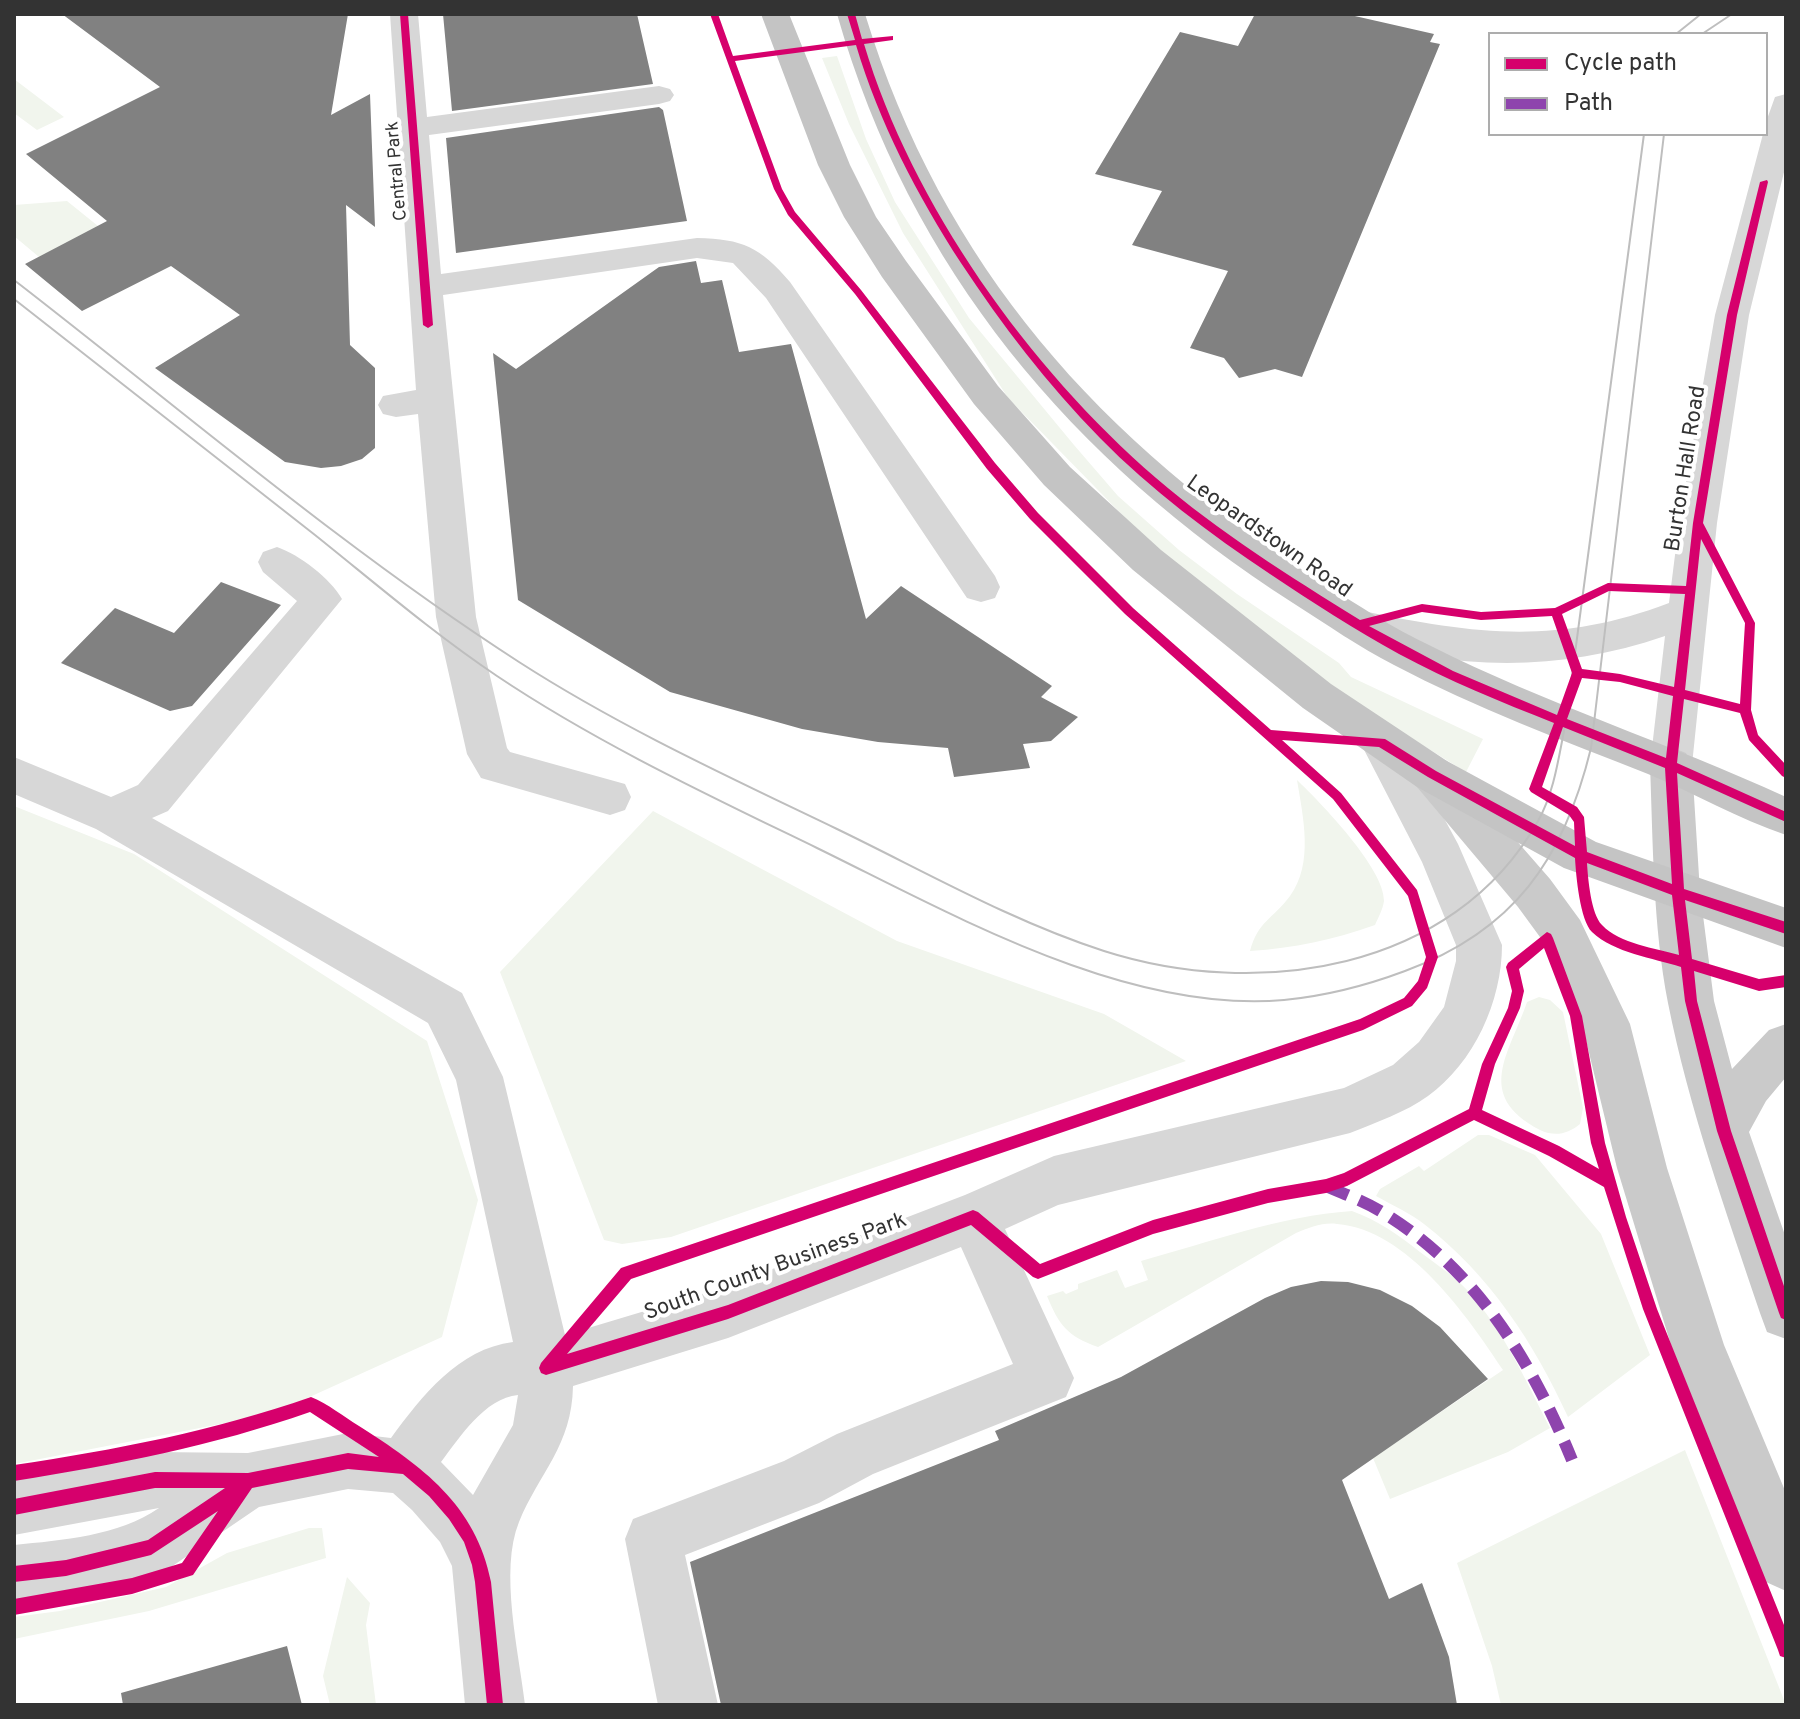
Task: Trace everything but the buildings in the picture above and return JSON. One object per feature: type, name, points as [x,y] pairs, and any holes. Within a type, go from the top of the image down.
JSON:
[{"type":"highway","points":[[775,14],[834,165],[860,217],[894,269],[986,395],[1057,476],[1147,560],[1230,628],[1381,742],[1432,774],[1580,855],[1786,928]]},
{"type":"highway","name":"Leopardstown Road","points":[[851,14],[876,95],[936,216],[1034,356],[1103,436],[1190,513],[1273,571],[1415,658],[1507,702],[1671,765],[1786,817]]},
{"type":"main road","points":[[1671,765],[1678,892],[1691,1001],[1724,1131],[1786,1313]]},
{"type":"main road","points":[[1432,774],[1534,893],[1564,934],[1582,968],[1606,1024],[1642,1168],[1698,1345],[1786,1562]]},
{"type":"main road","points":[[1724,1131],[1741,1095],[1761,1067],[1786,1046]]},
{"type":"street","name":"Central Park","points":[[404,14],[434,399],[456,617],[488,754],[496,766],[610,797]]},
{"type":"street","points":[[413,128],[659,95]]},
{"type":"street","name":"Burton Hall Road","points":[[1671,765],[1698,523],[1732,315],[1775,186],[1786,103]]},
{"type":"street","points":[[425,287],[697,248],[732,249],[753,260],[778,290],[981,587]]},
{"type":"street","points":[[396,405],[434,399]]},
{"type":"street","points":[[111,816],[153,798],[322,599],[277,562]]},
{"type":"street","points":[[1358,625],[1444,643],[1493,649],[1569,645],[1611,638],[1688,612]]},
{"type":"street","name":"South County Business Park","points":[[404,1467],[428,1431],[490,1375],[518,1368],[546,1368],[728,1312],[973,1217],[1054,1181],[1350,1110],[1410,1081],[1436,1058],[1465,1016],[1479,961],[1479,945],[1442,857],[1381,742]]},
{"type":"street","points":[[14,775],[111,816],[445,1008],[479,1077],[546,1368],[547,1403],[539,1437],[496,1507],[480,1563]]},
{"type":"street","points":[[688,1705],[653,1539],[799,1483],[856,1453],[1047,1378],[973,1217]]},
{"type":"street","points":[[14,1507],[155,1480],[248,1481],[348,1461],[404,1467],[432,1490],[460,1522],[480,1563],[495,1705]]},
{"type":"street","points":[[14,1574],[66,1568],[151,1547],[248,1481]]},
{"type":"shaded area","points":[[837,56],[866,139],[895,202],[969,318],[1118,496],[1179,550],[1237,594],[1339,663],[1351,677],[1483,739],[1466,772],[1330,688],[1221,602],[1138,531],[1008,398],[903,233],[849,124],[822,58]]},
{"type":"shaded area","points":[[14,79],[64,117],[37,130],[14,113]]},
{"type":"shaded area","points":[[67,201],[98,226],[39,257],[14,236],[14,205]]},
{"type":"shaded area","points":[[1297,780],[1363,854],[1374,872],[1384,901],[1375,925],[1313,942],[1250,951],[1262,926],[1290,896],[1302,869],[1305,840]]},
{"type":"shaded area","points":[[14,806],[134,854],[427,1041],[478,1200],[442,1337],[272,1414],[14,1464]]},
{"type":"shaded area","points":[[653,811],[897,941],[1104,1014],[1186,1061],[671,1237],[622,1244],[604,1240],[500,972]]},
{"type":"shaded area","points":[[1539,997],[1550,1000],[1563,1012],[1583,1108],[1580,1124],[1561,1133],[1540,1130],[1520,1117],[1507,1102],[1502,1088],[1506,1056],[1527,1002]]},
{"type":"shaded area","points":[[1478,1135],[1489,1135],[1535,1155],[1601,1234],[1650,1355],[1568,1417],[1525,1337],[1490,1288],[1470,1265],[1424,1224],[1376,1196],[1380,1189],[1419,1166],[1424,1171]]},
{"type":"shaded area","points":[[1352,1211],[1379,1223],[1404,1240],[1454,1278],[1473,1297],[1510,1351],[1550,1428],[1508,1452],[1390,1499],[1373,1458],[1503,1370],[1454,1302],[1433,1279],[1388,1241],[1363,1230],[1327,1224],[1296,1233],[1098,1347],[1065,1328],[1047,1296],[1063,1291],[1066,1294],[1078,1289],[1078,1284],[1117,1270],[1125,1288],[1148,1280],[1141,1261],[1272,1224]]},
{"type":"shaded area","points":[[1685,1450],[1786,1705],[1501,1705],[1492,1666],[1457,1563]]},
{"type":"shaded area","points":[[309,1528],[322,1528],[326,1558],[149,1611],[14,1639],[14,1617],[60,1611],[166,1587],[227,1553]]},
{"type":"shaded area","points":[[347,1577],[370,1603],[366,1625],[376,1705],[330,1705],[323,1676]]},
{"type":"tram line","points":[[1678,32],[1701,14]]},
{"type":"tram line","points":[[1705,32],[1732,14]]},
{"type":"tram line","points":[[14,280],[263,477],[389,572],[519,662],[636,730],[968,894],[1069,939],[1163,966],[1224,973],[1286,971],[1346,961],[1404,941],[1456,912],[1501,872],[1544,809],[1556,772],[1566,721],[1644,136]]},
{"type":"tram line","points":[[14,299],[450,643],[497,676],[613,746],[926,902],[1043,954],[1103,976],[1164,992],[1224,1000],[1284,1000],[1360,986],[1405,971],[1476,935],[1505,912],[1529,886],[1566,824],[1591,748],[1664,136]]},
{"type":"marked path","points":[[1326,1186],[1375,1208],[1416,1235],[1474,1288],[1498,1319],[1540,1387],[1572,1460]]},
{"type":"cycle path","points":[[404,14],[428,325]]},
{"type":"cycle path","points":[[546,1368],[626,1273],[1363,1024],[1408,1002],[1423,984],[1432,957],[1413,894],[1337,796],[1129,611],[1034,516],[991,466],[858,292],[791,213],[778,189],[714,14]]},
{"type":"cycle path","points":[[851,14],[890,127],[950,240],[1024,346],[1104,436],[1154,482],[1262,563],[1406,652],[1480,688],[1683,770],[1786,817]]},
{"type":"cycle path","points":[[730,59],[890,38]]},
{"type":"cycle path","points":[[1764,182],[1732,315],[1698,523],[1671,765],[1678,892],[1691,1001],[1724,1131],[1786,1313]]},
{"type":"cycle path","points":[[1698,523],[1750,623],[1745,710],[1753,737],[1786,773]]},
{"type":"cycle path","points":[[1358,625],[1422,608],[1481,616],[1556,612],[1608,587],[1690,590]]},
{"type":"cycle path","points":[[1556,612],[1578,673],[1620,678],[1745,710]]},
{"type":"cycle path","points":[[1578,673],[1535,789],[1573,811],[1580,821],[1582,888],[1595,927],[1620,943],[1759,985],[1786,981]]},
{"type":"cycle path","points":[[1270,735],[1381,742],[1432,774],[1580,855],[1786,928]]},
{"type":"cycle path","points":[[546,1368],[728,1312],[973,1217],[1038,1272],[1153,1227],[1268,1196],[1326,1186],[1347,1179],[1474,1113],[1489,1064],[1514,1008],[1518,991],[1512,967],[1547,938],[1576,1016],[1598,1143],[1619,1217],[1650,1309],[1786,1650]]},
{"type":"cycle path","points":[[1474,1113],[1554,1151],[1608,1182]]},
{"type":"cycle path","points":[[14,1473],[202,1438],[311,1404],[411,1471],[454,1513],[470,1538],[483,1582],[495,1705]]},
{"type":"cycle path","points":[[14,1507],[155,1480],[248,1481],[348,1461],[401,1467]]},
{"type":"cycle path","points":[[14,1607],[132,1586],[187,1569],[248,1481]]},
{"type":"cycle path","points":[[14,1574],[66,1568],[151,1547],[237,1489]]}]
